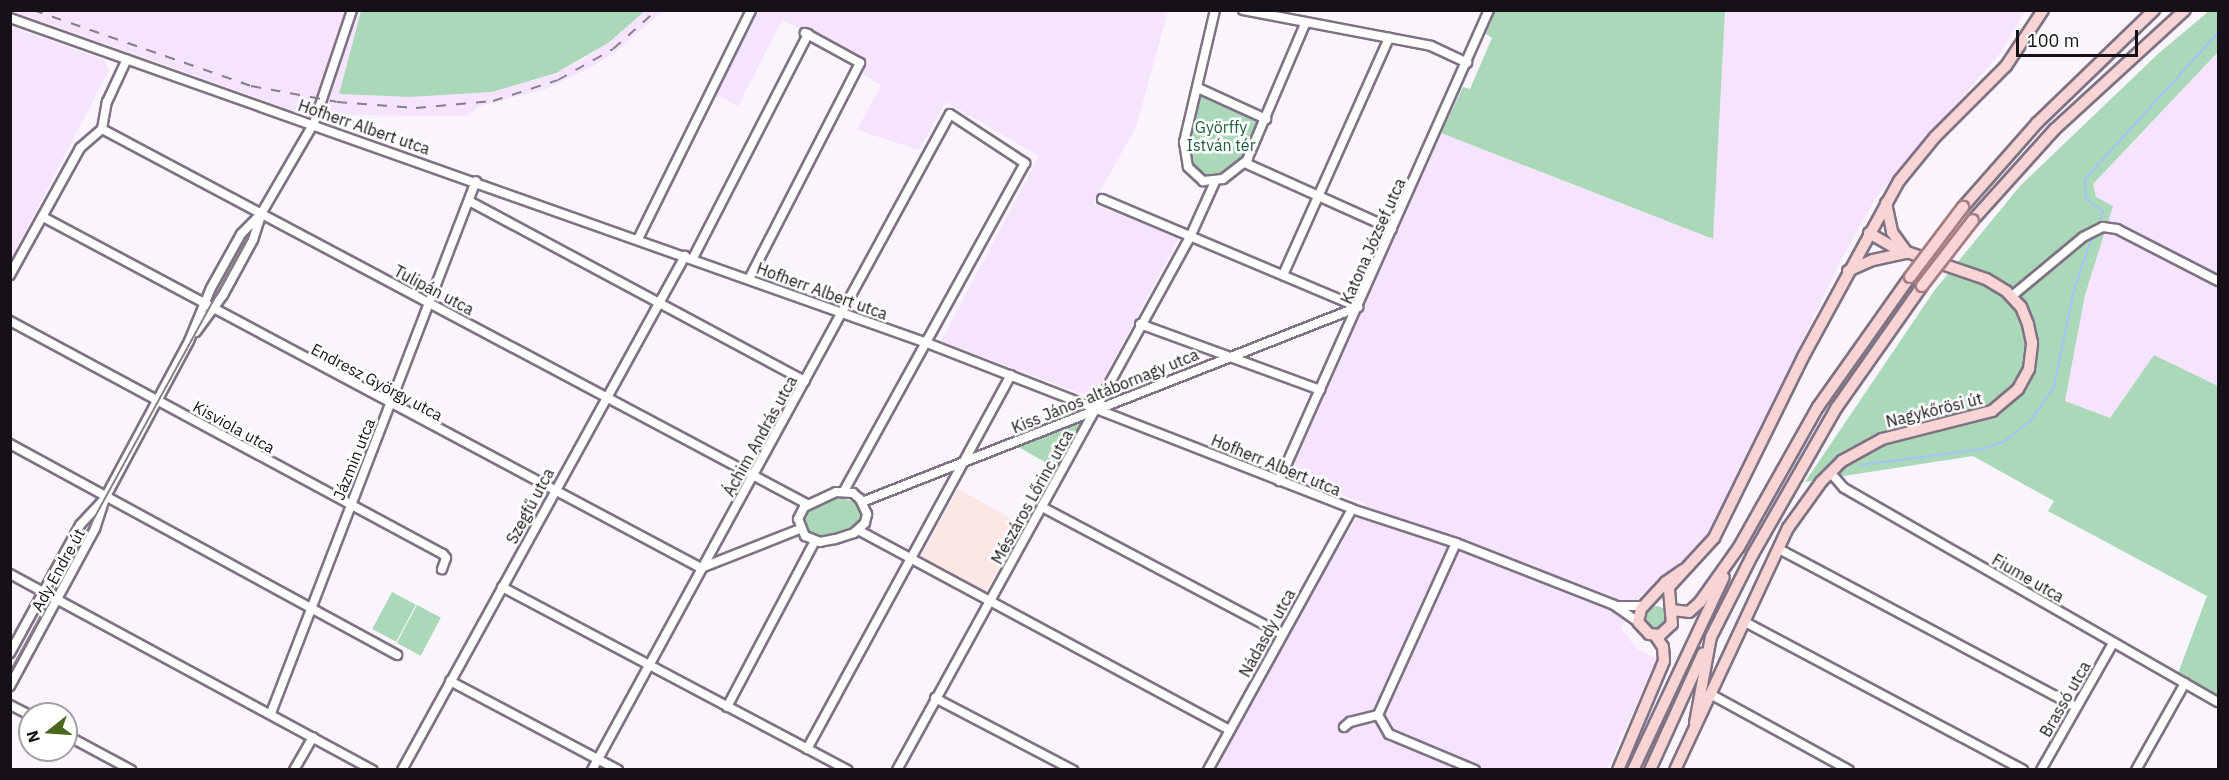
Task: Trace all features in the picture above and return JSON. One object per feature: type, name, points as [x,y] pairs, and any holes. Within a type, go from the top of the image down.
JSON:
[{"type":"main road","points":[[1655,635],[1669,629],[1671,610],[1669,587],[1714,538],[1848,271],[1886,203],[1935,136],[2006,66],[2043,10]]},
{"type":"main road","points":[[1633,770],[1739,547],[1818,407],[1910,277],[1963,207],[2037,123],[2154,10]]},
{"type":"main road","points":[[1650,770],[1711,637],[1808,454],[1857,376],[1973,220],[2055,129],[2185,10]]},
{"type":"main road","points":[[1848,271],[1873,260],[1907,253],[1892,232],[1886,203]]},
{"type":"main road","name":"Nagykőrösi út","points":[[1679,768],[1794,519],[1830,472],[1882,439],[1980,416],[2010,398],[2027,374],[2032,350],[2026,318],[2012,296],[1986,279],[1907,253],[1869,233]]},
{"type":"main road","points":[[1645,605],[1659,601],[1671,610],[1684,613],[1696,606],[1739,547]]},
{"type":"main road","points":[[1618,770],[1664,661],[1663,647],[1655,635],[1644,631],[1638,622],[1645,605],[1665,582],[1683,570]]},
{"type":"main road","points":[[1694,732],[1711,637]]},
{"type":"street","name":"Ady Endre út","points":[[189,341],[214,311],[253,240],[261,214],[314,123],[324,100],[352,10]]},
{"type":"street","points":[[638,239],[751,10]]},
{"type":"street","points":[[1215,10],[1185,155],[1196,178],[1215,182],[1245,163],[1266,119],[1305,24]]},
{"type":"street","points":[[1244,10],[1305,24],[1431,46],[1467,63]]},
{"type":"street","name":"Katona József utca","points":[[1279,481],[1489,10]]},
{"type":"street","name":"Hofherr Albert utca","points":[[10,18],[314,123],[927,343],[1352,510],[1456,543],[1617,606],[1638,622]]},
{"type":"street","name":"Szegfű utca","points":[[402,770],[553,491],[659,302],[689,257],[806,33],[860,63],[749,279]]},
{"type":"street","points":[[1283,275],[1389,38]]},
{"type":"street","points":[[10,275],[80,148],[102,129],[105,109],[127,59]]},
{"type":"street","points":[[1198,88],[1266,119]]},
{"type":"street","name":"Áchim András utca","points":[[592,770],[950,114],[1025,163],[927,343]]},
{"type":"street","name":"Tulipán utca","points":[[102,129],[807,504]]},
{"type":"street","points":[[1245,163],[1392,229]]},
{"type":"street","name":"Jázmin utca","points":[[271,713],[476,181]]},
{"type":"street","name":"Mészáros Lőrinc utca","points":[[897,770],[1097,408],[1140,324],[1190,237],[1215,182]]},
{"type":"street","points":[[1102,199],[1358,307]]},
{"type":"street","points":[[469,201],[805,381]]},
{"type":"street","name":"Ady Endre út","points":[[10,686],[96,529],[106,496],[189,341],[203,303],[241,234],[261,214]]},
{"type":"street","name":"Endresz György utca","points":[[43,217],[390,405],[701,568]]},
{"type":"street","points":[[2012,296],[2094,229],[2103,227],[2117,229],[2218,281]]},
{"type":"street","name":"Kiss János altábornagy utca","points":[[862,502],[1358,307]]},
{"type":"street","name":"Kisviola utca","points":[[10,321],[350,506],[445,555],[442,569]]},
{"type":"street","points":[[1140,324],[1320,390]]},
{"type":"street","points":[[844,491],[927,343]]},
{"type":"street","points":[[807,749],[1011,375]]},
{"type":"street","points":[[10,444],[397,655]]},
{"type":"street","name":"Fiume utca","points":[[1830,472],[1844,488],[2218,702]]},
{"type":"street","points":[[844,491],[862,502],[866,519],[858,530],[835,539],[815,541],[800,529],[799,514],[807,504],[825,494],[844,491]]},
{"type":"street","name":"Ady Endre út","points":[[10,653],[80,525],[106,496]]},
{"type":"street","points":[[1042,507],[1282,634]]},
{"type":"street","name":"Nádasdy utca","points":[[1208,770],[1352,510]]},
{"type":"street","points":[[701,568],[800,529]]},
{"type":"street","points":[[858,530],[1230,730]]},
{"type":"street","points":[[727,707],[815,541]]},
{"type":"street","points":[[1378,715],[1456,543]]},
{"type":"street","points":[[1779,549],[2076,707]]},
{"type":"street","points":[[10,574],[314,736],[372,770]]},
{"type":"street","points":[[502,587],[847,770]]},
{"type":"street","name":"Hofherr Albert utca","points":[[1617,606],[1645,605]]},
{"type":"street","points":[[1745,622],[2023,770]]},
{"type":"street","name":"Brassó utca","points":[[2041,770],[2114,643]]},
{"type":"street","points":[[450,681],[618,770]]},
{"type":"street","points":[[2136,770],[2185,683]]},
{"type":"street","points":[[1712,695],[1849,770]]},
{"type":"street","points":[[935,698],[1073,770]]},
{"type":"street","points":[[1344,727],[1350,722],[1378,715]]},
{"type":"street","points":[[1378,715],[1389,734],[1475,770]]},
{"type":"street","points":[[294,770],[314,736]]},
{"type":"street","points":[[78,741],[131,770]]},
{"type":"shaded area","points":[[13,11],[361,11],[339,94],[410,97],[492,92],[556,73],[586,58],[645,11],[663,11],[615,52],[590,68],[546,89],[480,106],[466,116],[329,115],[327,106],[320,105],[314,118]]},
{"type":"shaded area","points":[[747,11],[1168,11],[1136,127],[1093,204],[1179,238],[1099,387],[1082,394],[941,341],[1039,156],[946,102],[919,150],[857,130],[881,85],[862,74],[869,61],[782,20],[738,106],[706,89]]},
{"type":"shaded area","points":[[1725,11],[2025,11],[2002,51],[1877,196],[1842,258],[1705,544],[1635,601],[1621,629],[1638,650],[1657,658],[1607,769],[1217,770],[1266,668],[1366,503],[1288,478],[1441,133],[1712,239]]},
{"type":"shaded area","points":[[11,27],[104,60],[109,70],[11,259]]},
{"type":"shaded area","points":[[2218,52],[2218,386],[2154,355],[2110,418],[2065,401],[2085,295],[2112,206],[2096,197],[2093,184]]},
{"type":"shaded area","points":[[958,489],[1023,525],[985,592],[921,556]]},
{"type":"green space","points":[[361,10],[645,11],[608,43],[556,73],[492,92],[410,97],[339,94]]},
{"type":"green space","points":[[1495,11],[1725,11],[1713,239],[1441,133],[1463,87],[1470,89],[1492,38],[1486,34]]},
{"type":"green space","points":[[2209,11],[2218,11],[2218,52],[2093,184],[2096,197],[2113,206],[2085,295],[2065,401],[2110,418],[2154,355],[2218,386],[2218,709],[2174,684],[2207,596],[2048,511],[2054,501],[1973,456],[1805,482],[1934,291],[2020,186],[2159,53]]},
{"type":"green space","name":"Györffy István tér","points":[[1198,88],[1266,119],[1254,146],[1232,174],[1199,180],[1185,155]]},
{"type":"green space","points":[[1077,421],[1081,423],[1057,469],[1017,446]]},
{"type":"green space","points":[[839,496],[858,504],[861,519],[857,525],[852,531],[822,539],[809,534],[803,522],[806,510]]},
{"type":"green space","points":[[392,592],[416,605],[396,642],[372,629]]},
{"type":"green space","points":[[417,605],[441,618],[421,656],[397,643]]},
{"type":"green space","points":[[1656,606],[1665,609],[1668,618],[1665,627],[1656,630],[1647,627],[1644,618],[1647,609]]},
{"type":"waterway","points":[[2100,219],[2103,211],[2086,199],[2085,179],[2218,33]]},
{"type":"waterway","points":[[1860,465],[1983,449],[2003,442],[2031,420],[2053,389],[2075,286],[2091,241]]},
{"type":"tram line","points":[[10,672],[248,238]]},
{"type":"railway","points":[[33,10],[251,86],[337,102],[416,108],[493,101],[558,80],[613,49],[657,10]]}]
